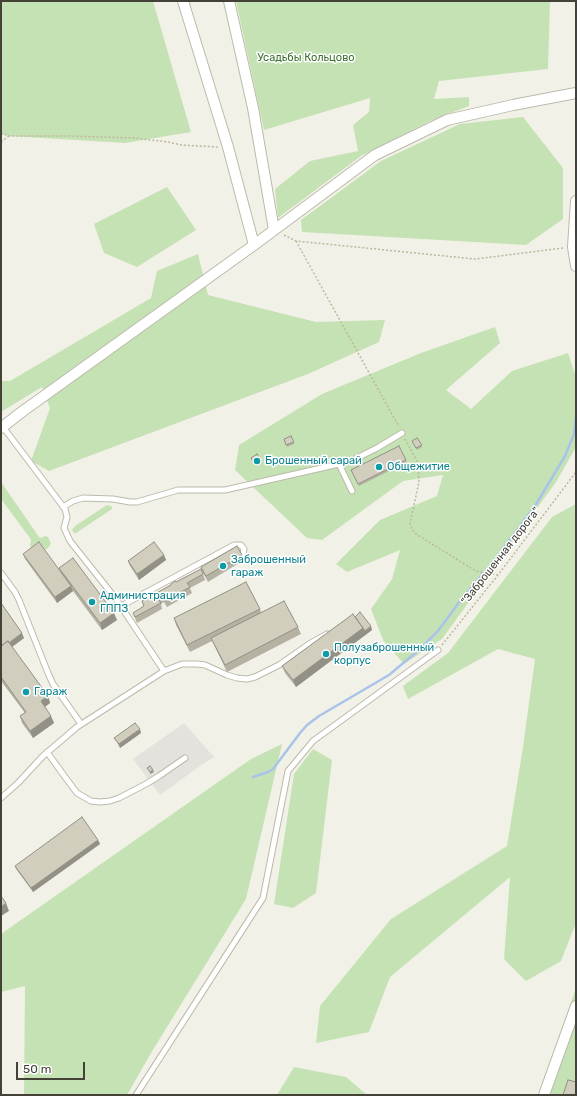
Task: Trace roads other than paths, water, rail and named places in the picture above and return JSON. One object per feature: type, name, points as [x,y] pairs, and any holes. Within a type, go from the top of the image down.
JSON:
[{"type":"street","points":[[183,1],[228,147],[254,246]]},
{"type":"street","points":[[229,1],[253,108],[274,230]]},
{"type":"street","points":[[2,427],[254,246],[375,155],[447,120],[576,93]]},
{"type":"street","points":[[576,201],[573,248],[576,266]]},
{"type":"street","points":[[544,1095],[576,1006]]},
{"type":"lane","points":[[2,427],[63,506],[67,517],[64,528],[70,541],[121,606],[164,671]]},
{"type":"lane","points":[[63,506],[73,500],[83,498],[113,499],[137,502],[178,490],[226,490],[353,460],[402,433]]},
{"type":"lane","points":[[339,464],[352,491]]},
{"type":"lane","points":[[121,606],[234,545],[241,544],[244,550],[243,554]]},
{"type":"lane","points":[[1,573],[15,592],[21,604],[50,679],[81,724]]},
{"type":"lane","points":[[1,798],[18,783],[47,752],[81,724],[164,671],[182,664],[197,664],[205,665],[237,678],[247,679],[255,677],[279,665],[309,644],[332,631]]},
{"type":"lane","points":[[136,1095],[262,898],[288,771],[313,741],[438,650]]},
{"type":"lane","points":[[47,752],[77,793],[91,801],[100,802],[119,798],[139,788],[185,758]]},
{"type":"waterway","points":[[253,777],[273,769],[307,725],[319,716],[389,675],[420,649],[438,631],[535,506],[565,456],[574,434],[576,417]]},
{"type":"place","name":"Брошенный сарай","points":[[257,461]]},
{"type":"place","name":"Общежитие","points":[[379,467]]},
{"type":"place","name":"Заброшенный гараж","points":[[223,566]]},
{"type":"place","name":"Администрация ГППЗ","points":[[92,602]]},
{"type":"place","name":"Полузаброшенный корпус","points":[[326,654]]},
{"type":"place","name":"Гараж","points":[[26,692]]},
{"type":"park label","name":"Усадьбы Кольцово","points":[[306,58]]}]
